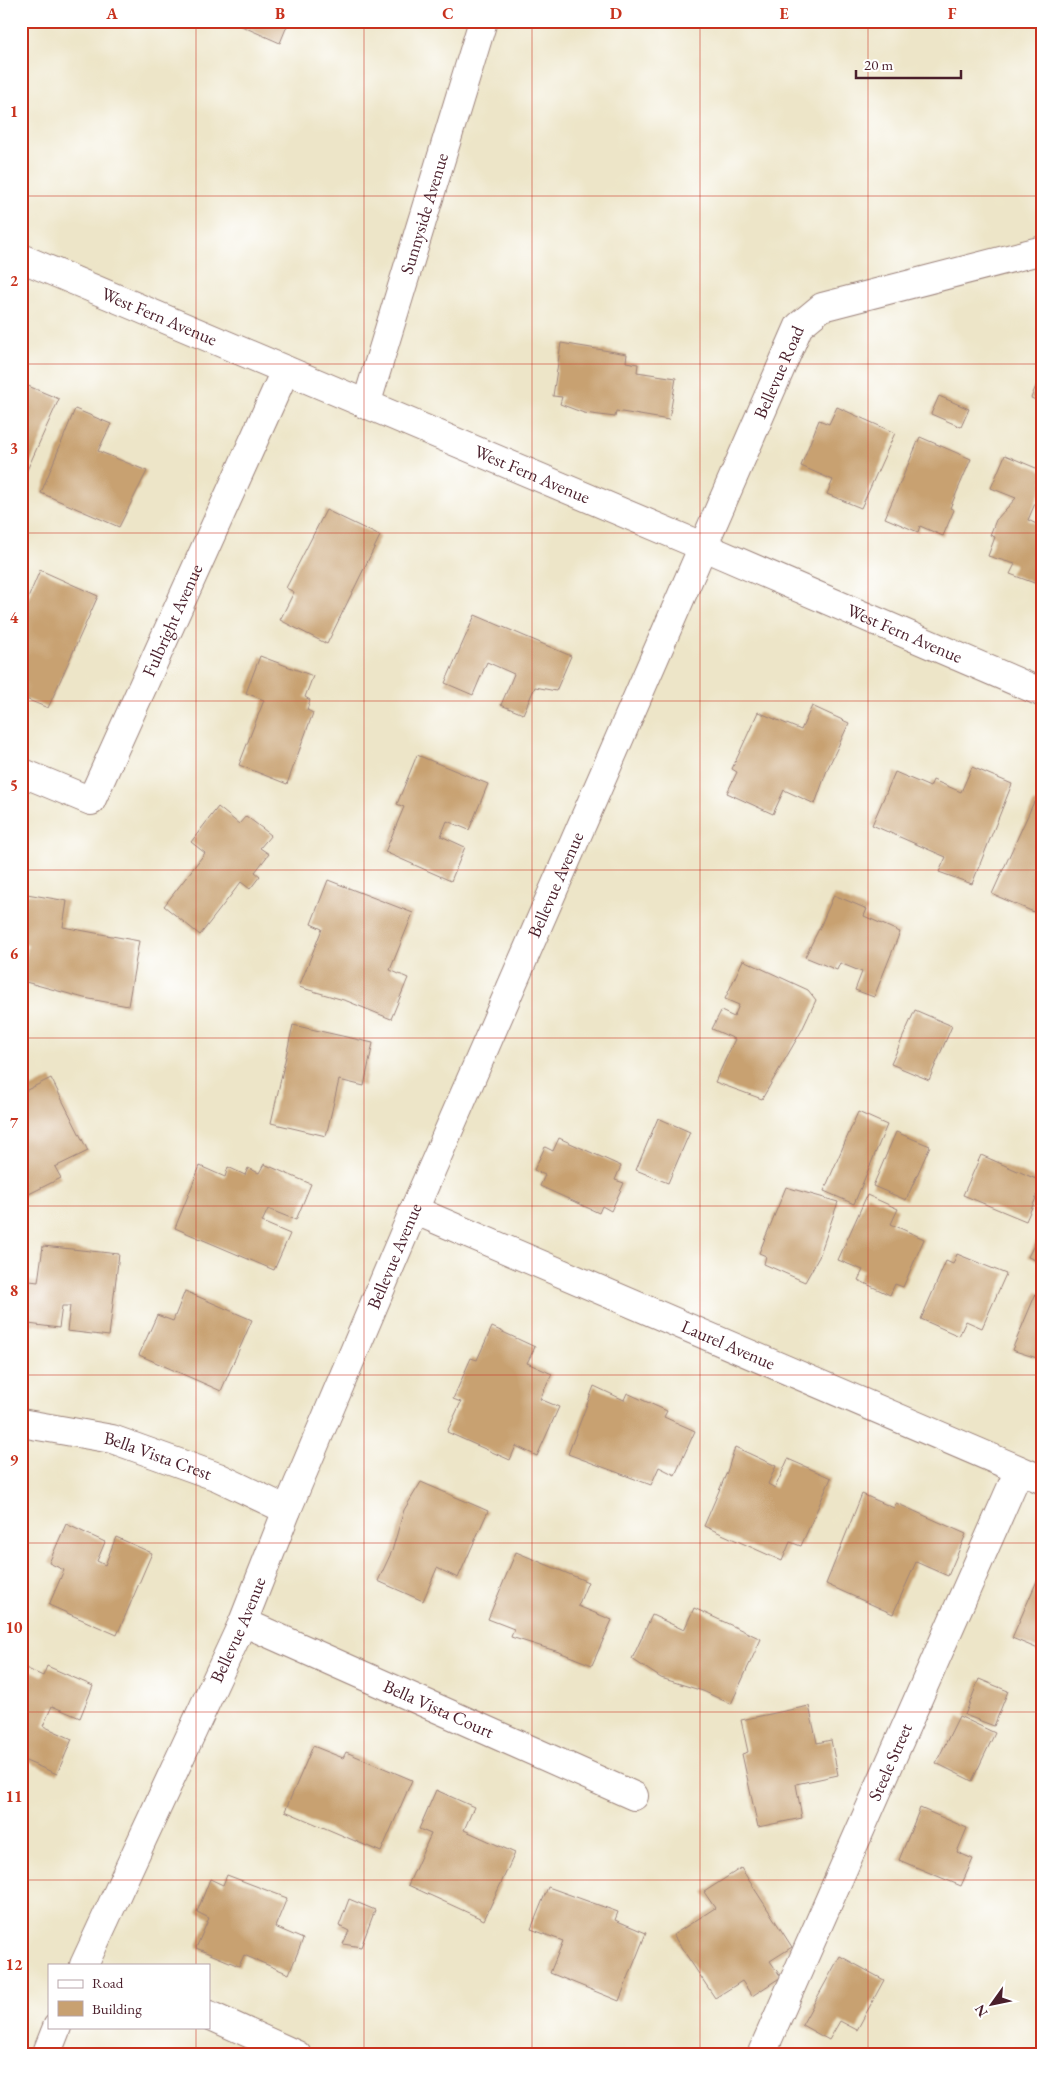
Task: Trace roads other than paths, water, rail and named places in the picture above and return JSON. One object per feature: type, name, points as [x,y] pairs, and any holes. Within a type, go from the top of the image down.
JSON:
[{"type":"street","name":"Sunnyside Avenue","points":[[366,405],[483,21]]},
{"type":"street","name":"Bellevue Road","points":[[704,547],[799,326],[822,306],[1043,250]]},
{"type":"street","name":"West Fern Avenue","points":[[21,258],[704,547],[1043,693]]},
{"type":"street","name":"Fulbright Avenue","points":[[21,772],[91,801],[285,371]]},
{"type":"street","name":"Bellevue Avenue","points":[[88,1963],[243,1622],[287,1510],[414,1210],[704,547]]},
{"type":"street","name":"Laurel Avenue","points":[[414,1210],[1031,1475]]},
{"type":"street","name":"Bella Vista Crest","points":[[21,1423],[112,1439],[218,1477],[287,1510]]},
{"type":"street","name":"Steele Street","points":[[761,2055],[1031,1475]]},
{"type":"street","name":"Bella Vista Court","points":[[243,1622],[634,1796]]},
{"type":"street","points":[[210,2015],[297,2055]]},
{"type":"street","points":[[46,2055],[57,2028]]}]
